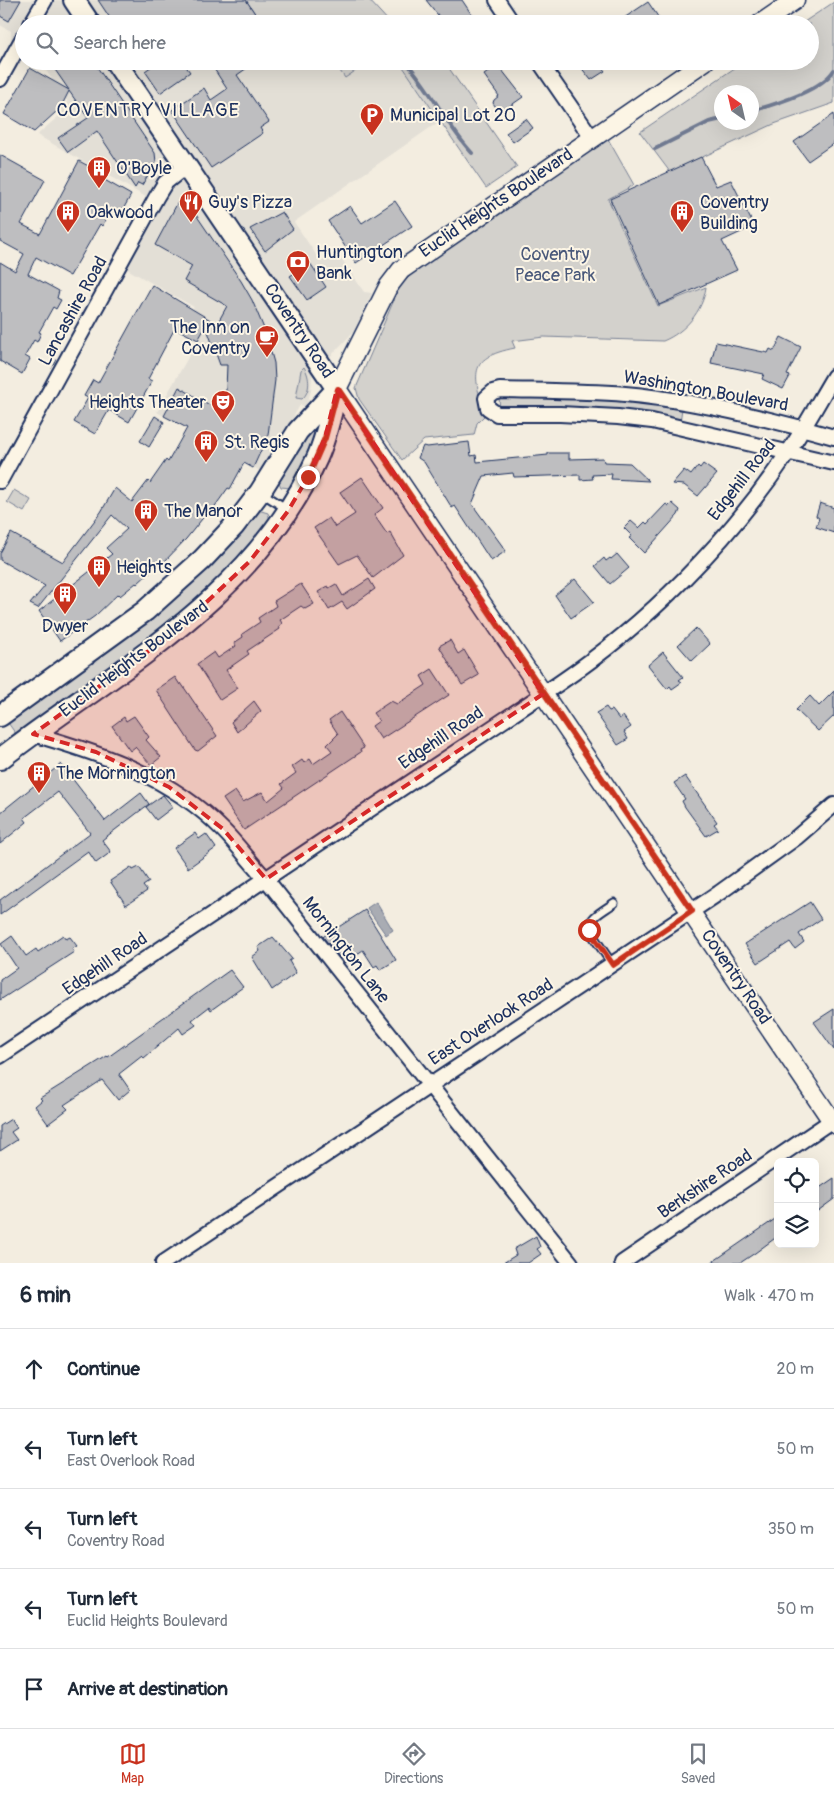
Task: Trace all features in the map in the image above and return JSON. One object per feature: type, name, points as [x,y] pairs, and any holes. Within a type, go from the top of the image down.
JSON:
[{"type":"main road","points":[[74,0],[84,15]]},
{"type":"main road","name":"Coventry Road","points":[[121,70],[338,389]]},
{"type":"main road","name":"Euclid Heights Boulevard","points":[[0,716],[129,623],[178,583],[229,532],[260,492],[298,431],[338,389]]},
{"type":"main road","name":"Euclid Heights Boulevard","points":[[1,756],[150,651],[193,617],[250,561],[289,510],[318,457],[338,389]]},
{"type":"street","points":[[36,15],[45,0]]},
{"type":"street","points":[[497,0],[507,15]]},
{"type":"street","points":[[773,15],[795,0]]},
{"type":"street","points":[[0,78],[15,52]]},
{"type":"street","points":[[545,70],[592,138]]},
{"type":"street","name":"Euclid Heights Boulevard","points":[[338,389],[388,287],[401,270],[692,70]]},
{"type":"street","name":"Lancashire Road","points":[[0,481],[165,183],[186,166]]},
{"type":"street","name":"Edgehill Road","points":[[0,1056],[543,694],[636,623],[694,569],[746,509],[789,451],[834,376]]},
{"type":"street","name":"Coventry Road","points":[[338,389],[833,1121]]},
{"type":"street","name":"Washington Boulevard","points":[[834,437],[802,428],[698,406],[625,394],[500,390],[493,392],[486,398],[488,408],[497,414],[618,416],[698,430],[834,463]]},
{"type":"street","name":"Mornington Lane","points":[[33,734],[96,752],[130,766],[169,788],[223,829],[266,879],[571,1263]]},
{"type":"street","name":"East Overlook Road","points":[[163,1263],[613,965],[797,837],[834,805]]},
{"type":"street","name":"Berkshire Road","points":[[622,1263],[833,1121]]},
{"type":"lane","points":[[260,492],[289,510]]},
{"type":"lane","points":[[613,965],[589,930],[588,925],[591,919],[614,903]]},
{"type":"highlighted area","points":[[337,389],[543,694],[266,879],[223,829],[169,787],[96,752],[33,734],[175,632],[250,561],[288,511],[308,477],[325,438]]},
{"type":"shaded area","points":[[0,0],[246,0],[256,15],[15,15],[15,42],[11,40],[11,31],[0,25]]},
{"type":"shaded area","points":[[46,70],[339,70],[345,78],[357,70],[405,70],[440,121],[294,222],[321,262],[337,252],[364,292],[372,293],[355,330],[312,376],[311,391],[306,406],[300,405],[262,472],[157,412],[198,340],[192,310],[194,307],[127,269],[160,205],[37,135],[60,115],[67,101]]},
{"type":"shaded area","points":[[376,902],[393,930],[386,935],[367,908]]},
{"type":"green space","points":[[246,0],[369,0],[383,15],[256,15]]},
{"type":"green space","points":[[834,2],[834,103],[774,124],[670,172],[640,132],[732,70],[819,70],[819,15],[814,15]]},
{"type":"green space","points":[[339,70],[357,70],[345,78]]},
{"type":"green space","points":[[405,70],[450,70],[517,167],[486,188]]},
{"type":"green space","name":"Coventry Peace Park","points":[[608,139],[634,185],[608,199],[658,306],[706,287],[701,304],[692,320],[679,332],[663,341],[544,337],[512,341],[515,348],[488,357],[477,370],[478,389],[484,416],[477,423],[474,435],[424,440],[402,460],[359,399],[356,388],[400,286],[413,273]]},
{"type":"green space","points":[[304,367],[309,384],[307,392],[302,399],[296,398],[301,370]]},
{"type":"green space","points":[[533,395],[650,403],[682,409],[680,422],[500,410],[499,397]]},
{"type":"green space","points":[[309,425],[317,429],[313,445],[291,488],[281,487],[277,478]]},
{"type":"green space","points":[[14,490],[31,500],[24,512],[7,502]]},
{"type":"green space","points":[[258,510],[268,513],[271,524],[208,594],[18,737],[6,720]]},
{"type":"building","points":[[0,0],[21,0],[9,21],[0,16]]},
{"type":"building","points":[[98,0],[246,0],[256,15],[108,15]]},
{"type":"building","points":[[426,0],[462,0],[472,15],[438,15]]},
{"type":"building","points":[[648,2],[657,15],[628,15]]},
{"type":"building","points":[[29,70],[34,70],[69,90],[55,70],[99,70],[155,153],[156,162],[142,185],[138,183],[135,188],[97,131],[68,152],[58,138],[88,118],[69,91],[58,113],[56,112],[34,132],[4,114]]},
{"type":"building","points":[[189,70],[190,72],[160,93],[145,71]]},
{"type":"building","points":[[215,70],[244,70],[237,75],[269,122],[260,128],[263,133],[211,168],[172,110],[204,88],[211,100],[227,89]]},
{"type":"building","points":[[491,70],[502,70],[523,97],[500,113],[493,103],[499,96],[484,75]]},
{"type":"building","points":[[583,70],[605,71],[591,80]]},
{"type":"building","points":[[834,114],[834,143],[808,161],[794,142]]},
{"type":"building","points":[[526,119],[533,128],[513,142],[506,133]]},
{"type":"building","points":[[0,155],[45,180],[21,224],[40,234],[79,161],[96,170],[94,174],[131,195],[121,213],[113,209],[102,226],[100,224],[70,276],[36,257],[28,274],[59,291],[57,298],[61,300],[56,309],[53,307],[39,332],[41,333],[37,342],[34,340],[25,356],[30,359],[22,374],[0,361],[0,262],[15,271],[24,254],[0,241]]},
{"type":"building","name":"Coventry Building","points":[[701,157],[716,186],[731,180],[754,226],[722,241],[737,270],[659,305],[610,199]]},
{"type":"building","points":[[395,201],[412,226],[356,263],[328,221],[350,206],[362,223]]},
{"type":"building","points":[[178,202],[188,203],[241,281],[252,300],[265,331],[274,363],[275,380],[268,435],[253,468],[244,463],[230,489],[228,488],[208,516],[206,514],[164,562],[162,561],[137,584],[120,596],[118,594],[95,616],[60,641],[39,611],[112,554],[106,548],[127,529],[112,515],[38,608],[30,604],[45,586],[0,560],[0,553],[11,533],[63,562],[101,512],[115,488],[132,502],[148,481],[150,483],[166,460],[168,462],[187,428],[164,416],[179,387],[225,414],[227,365],[220,365],[206,326],[198,340],[175,328],[148,379],[152,381],[129,422],[109,410],[95,434],[74,422],[88,398],[84,396],[93,380],[98,383],[152,285],[217,324],[227,306],[184,281],[192,266],[155,245]]},
{"type":"building","points":[[282,212],[293,229],[265,251],[250,229]]},
{"type":"building","points":[[310,263],[326,287],[307,300],[290,276]]},
{"type":"building","points":[[781,337],[801,347],[787,375],[790,376],[783,389],[762,379],[764,374],[711,363],[716,342],[768,353],[770,349],[774,351]]},
{"type":"building","points":[[155,416],[164,422],[149,447],[140,441]]},
{"type":"building","points":[[469,442],[471,456],[476,455],[477,462],[548,455],[548,453],[569,453],[569,459],[603,458],[604,462],[630,463],[649,481],[611,479],[612,474],[592,475],[593,479],[580,480],[580,475],[514,477],[513,473],[484,476],[472,504],[506,551],[491,561],[455,506],[452,508],[424,462],[418,458],[423,446]]},
{"type":"building","points":[[703,464],[717,474],[698,496],[684,485],[672,484],[684,470],[691,475],[698,466],[700,468]]},
{"type":"building","points":[[362,477],[383,508],[374,515],[387,534],[390,532],[403,555],[373,578],[357,555],[339,564],[314,528],[329,518],[335,527],[355,514],[340,492]]},
{"type":"building","points":[[672,503],[680,510],[678,515],[644,553],[629,538],[632,536],[624,528],[631,521],[639,528],[645,522],[647,524],[666,504],[669,506]]},
{"type":"building","points":[[820,503],[834,508],[834,533],[816,527],[819,518],[816,516]]},
{"type":"building","points":[[617,554],[629,568],[610,584],[595,566],[604,558],[606,561]]},
{"type":"building","points":[[369,579],[375,589],[347,609],[342,602],[329,610],[318,592],[336,584],[343,596]]},
{"type":"building","points":[[575,579],[594,602],[571,618],[555,595]]},
{"type":"building","points":[[301,584],[314,604],[305,609],[301,606],[280,620],[282,623],[279,627],[280,629],[247,651],[249,654],[226,670],[238,688],[220,700],[197,664],[214,652],[218,658],[236,646],[234,643],[243,637],[242,634],[260,622],[258,618],[276,606],[274,601]]},
{"type":"building","points":[[696,628],[710,644],[692,661],[678,645]]},
{"type":"building","points":[[450,640],[458,654],[464,650],[479,675],[462,685],[439,646]]},
{"type":"building","points":[[663,652],[683,677],[679,680],[682,682],[672,689],[670,686],[667,689],[648,665]]},
{"type":"building","points":[[432,669],[449,695],[381,739],[372,726],[379,721],[373,713],[391,701],[397,704],[426,685],[421,676]]},
{"type":"building","points":[[175,677],[217,736],[198,751],[195,750],[156,690]]},
{"type":"building","points":[[834,691],[834,716],[818,731],[796,710],[810,696],[819,706]]},
{"type":"building","points":[[254,701],[261,711],[237,732],[231,722]]},
{"type":"building","points":[[606,707],[609,711],[612,710],[619,719],[623,716],[631,727],[624,732],[628,739],[618,745],[596,713]]},
{"type":"building","points":[[340,712],[364,748],[360,750],[361,752],[244,830],[223,799],[235,791],[243,802],[262,792],[268,801],[284,788],[281,784],[296,773],[292,767],[302,760],[304,763],[310,759],[313,764],[332,751],[327,745],[338,734],[329,720]]},
{"type":"building","points":[[134,716],[149,737],[146,740],[161,757],[151,765],[135,747],[130,751],[112,726],[124,717],[126,721]]},
{"type":"building","points":[[61,764],[105,821],[141,793],[149,804],[102,840],[111,852],[96,863],[88,851],[0,915],[0,900],[90,833],[58,792],[24,818],[27,822],[0,844],[0,813]]},
{"type":"building","points":[[685,776],[717,822],[714,824],[718,829],[706,836],[685,807],[682,801],[685,799],[674,783]]},
{"type":"building","points":[[163,795],[173,807],[156,820],[146,807]]},
{"type":"building","points":[[195,833],[199,839],[206,834],[216,848],[188,868],[174,848]]},
{"type":"building","points":[[131,867],[133,870],[139,867],[149,882],[143,886],[147,891],[126,905],[110,881]]},
{"type":"building","points":[[810,902],[821,919],[799,934],[804,942],[795,949],[790,942],[758,963],[745,944]]},
{"type":"building","points":[[365,910],[396,960],[380,970],[377,965],[374,967],[363,950],[344,963],[323,937],[335,927],[337,928]]},
{"type":"building","points":[[63,935],[66,939],[70,937],[77,946],[72,949],[74,952],[0,1000],[0,980],[17,968],[1,944],[12,936],[26,956],[36,949],[38,952]]},
{"type":"building","points":[[273,937],[292,959],[289,961],[296,973],[272,990],[252,957],[260,951],[258,947]]},
{"type":"building","points":[[230,970],[243,987],[211,1010],[209,1007],[192,1020],[196,1025],[183,1034],[179,1028],[144,1058],[142,1056],[119,1074],[130,1090],[118,1100],[102,1080],[64,1105],[68,1109],[48,1124],[35,1106],[42,1100],[40,1098],[108,1057]]},
{"type":"building","points":[[834,1009],[834,1050],[814,1022]]},
{"type":"building","points":[[11,1119],[17,1128],[11,1132],[17,1140],[0,1151],[0,1126]]},
{"type":"building","points":[[834,1178],[834,1199],[819,1210],[819,1203],[819,1188]]},
{"type":"building","points":[[774,1220],[774,1239],[755,1253],[740,1263],[711,1263]]},
{"type":"building","points":[[536,1236],[540,1247],[537,1249],[541,1254],[528,1263],[503,1263],[516,1255],[514,1249]]},
{"type":"waterway","points":[[412,70],[454,131],[472,153]]},
{"type":"waterway","points":[[759,109],[797,96],[828,78],[834,70]]},
{"type":"waterway","points":[[655,149],[714,121]]},
{"type":"place","name":"Municipal Lot 20","points":[[372,136]]},
{"type":"place","name":"O'Boyle","points":[[99,189]]},
{"type":"place","name":"Guy's Pizza","points":[[191,223]]},
{"type":"place","name":"Oakwood","points":[[68,233]]},
{"type":"place","name":"Coventry Building","points":[[682,233]]},
{"type":"place","name":"Huntington Bank","points":[[298,283]]},
{"type":"place","name":"The Inn on Coventry","points":[[267,358]]},
{"type":"place","name":"Heights Theater","points":[[223,423]]},
{"type":"place","name":"St. Regis","points":[[206,463]]},
{"type":"place","name":"The Manor","points":[[146,532]]},
{"type":"place","name":"Heights","points":[[99,588]]},
{"type":"place","name":"Dwyer","points":[[65,615]]},
{"type":"place","name":"The Mornington","points":[[39,794]]},
{"type":"district","name":"COVENTRY VILLAGE","points":[[148,110]]},
{"type":"route","points":[[308,477],[325,438],[338,389],[543,694],[692,911],[613,965],[589,930]]}]
